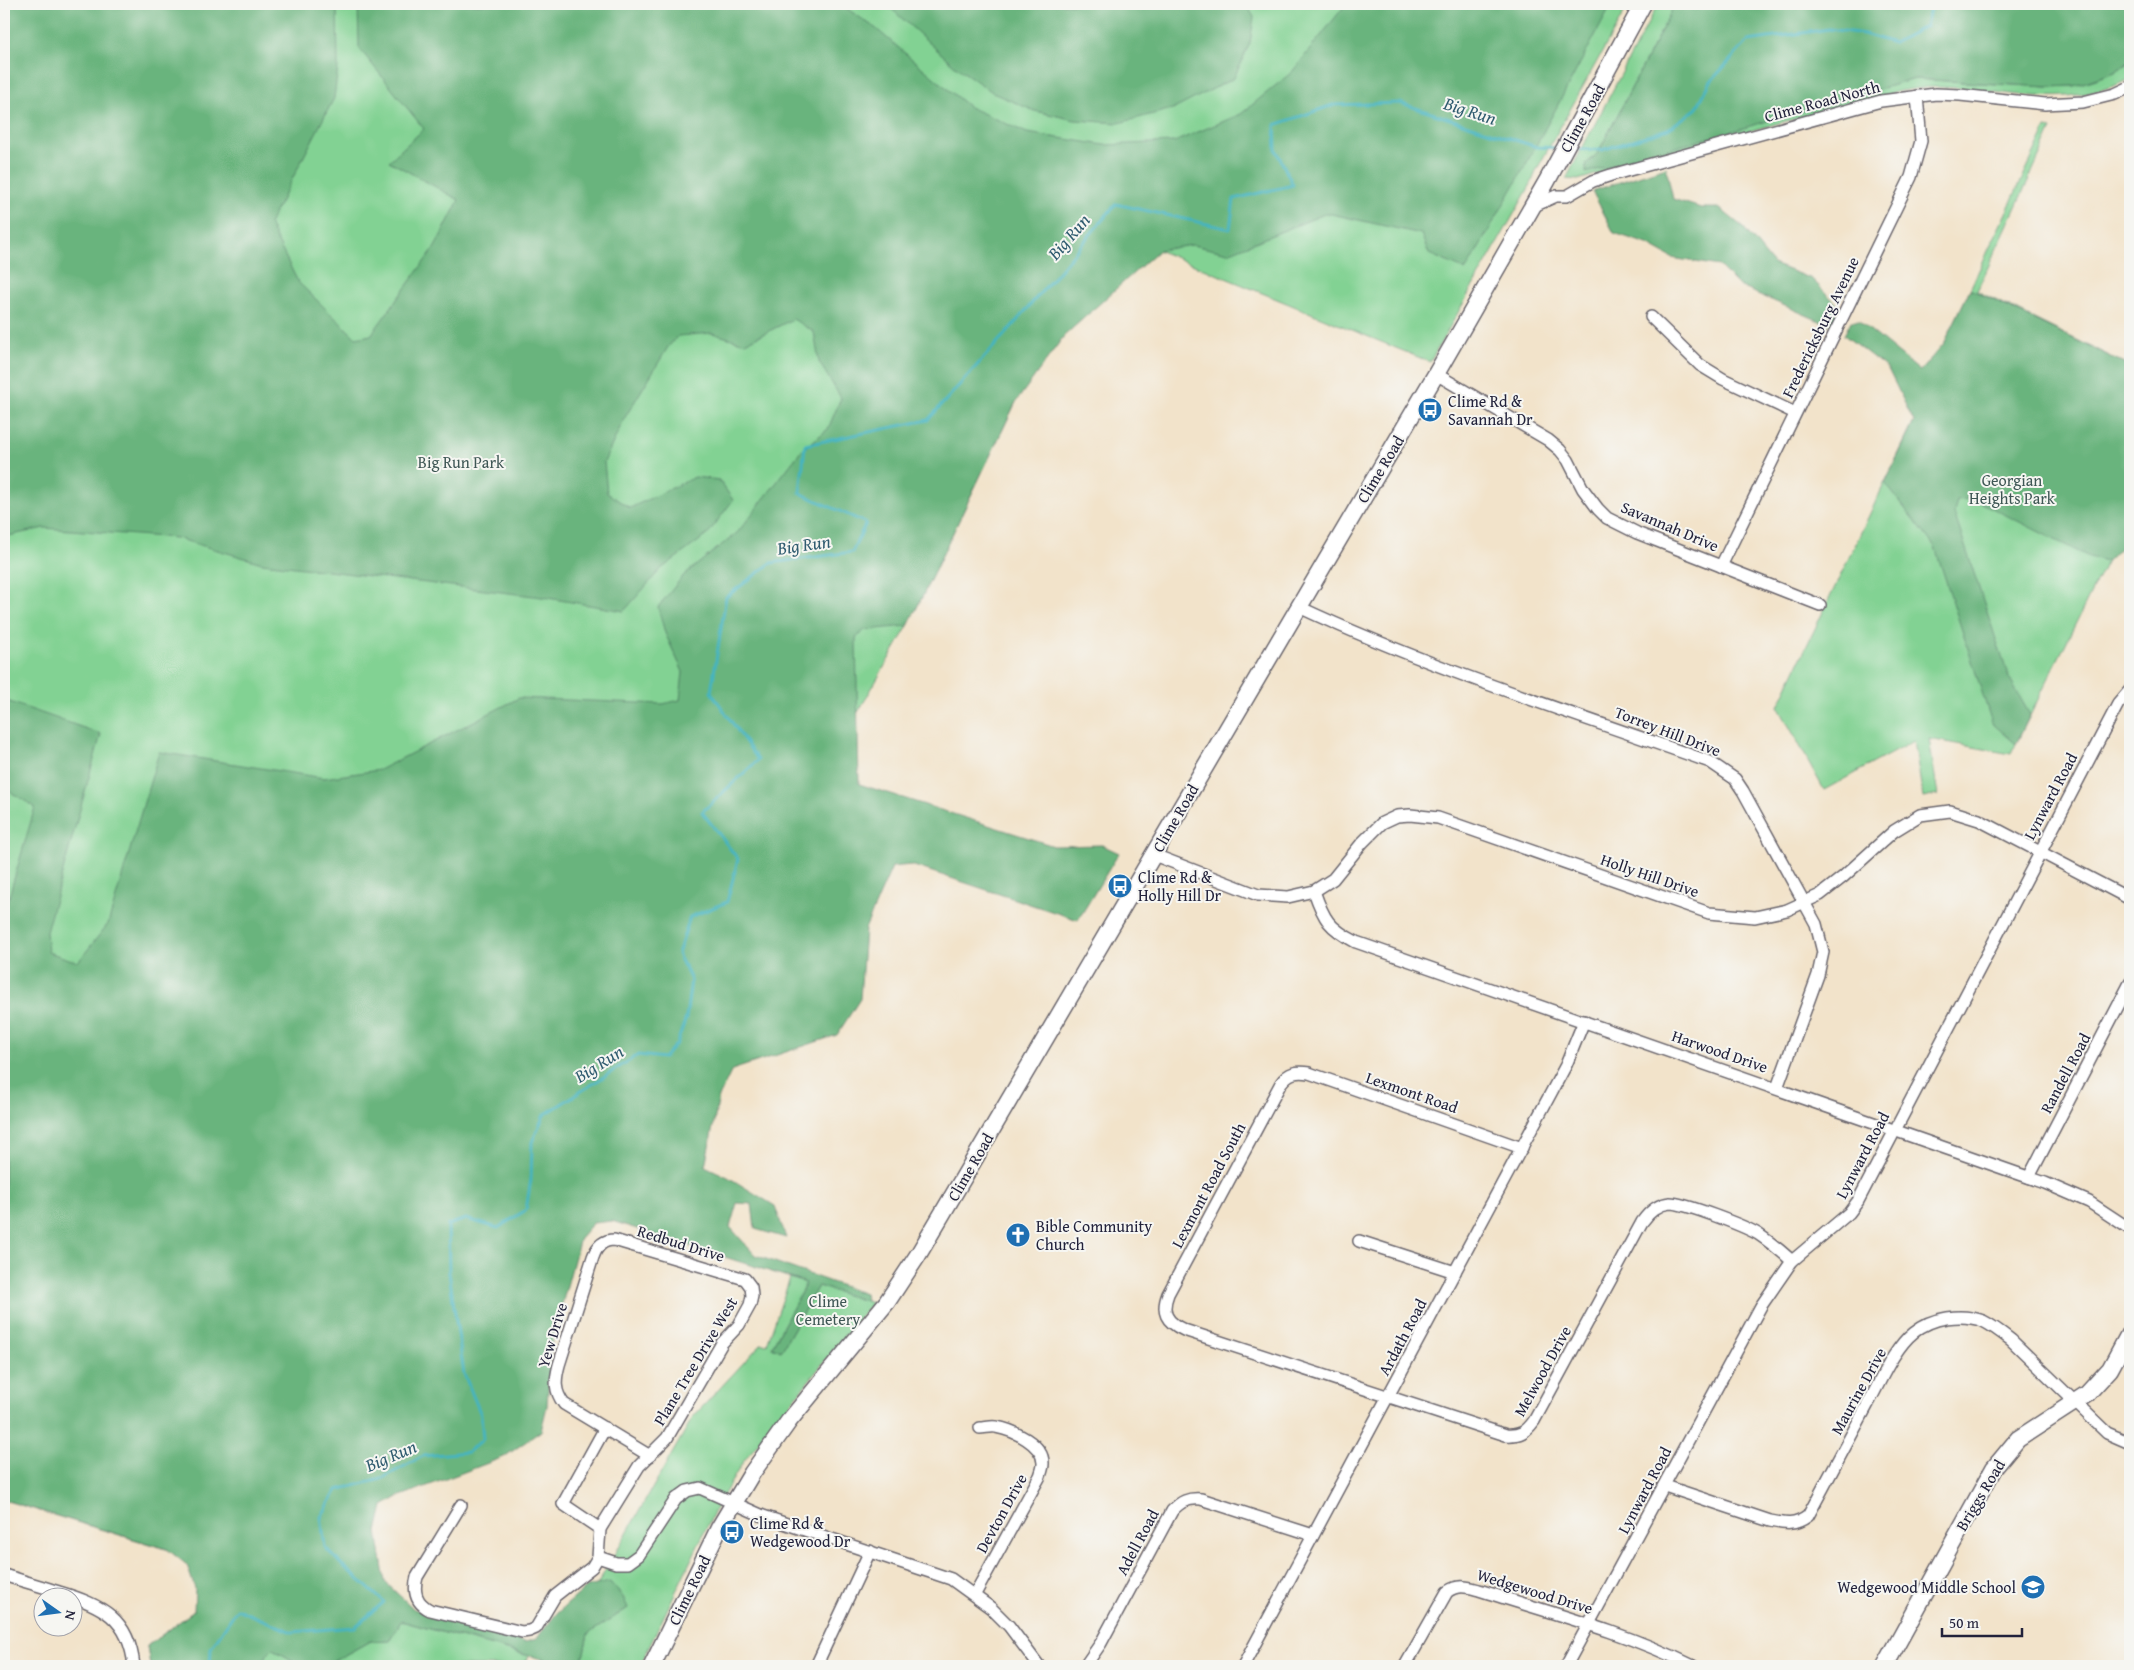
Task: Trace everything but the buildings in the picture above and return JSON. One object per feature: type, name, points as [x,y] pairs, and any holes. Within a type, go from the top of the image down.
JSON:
[{"type":"main road","name":"Clime Road","points":[[652,1666],[732,1503],[760,1459],[788,1421],[858,1340],[893,1294],[929,1236],[1436,374],[1547,181],[1643,4]]},
{"type":"main road","name":"Briggs Road","points":[[1885,1666],[1994,1468],[2018,1439],[2087,1394],[2110,1369],[2130,1332]]},
{"type":"street","name":"Clime Road North","points":[[1532,207],[1556,196],[1567,196],[1592,181],[1611,175],[1881,101],[1917,96],[1960,95],[2045,104],[2082,102],[2115,94],[2130,87]]},
{"type":"street","name":"Fredericksburg Avenue","points":[[1721,566],[1911,177],[1921,141],[1917,96]]},
{"type":"street","points":[[1651,317],[1700,365],[1723,379],[1796,413]]},
{"type":"street","name":"Savannah Drive","points":[[1436,374],[1548,440],[1560,450],[1568,460],[1583,489],[1607,518],[1638,533],[1820,605]]},
{"type":"street","name":"Torrey Hill Drive","points":[[1299,607],[1350,631],[1717,766],[1735,779],[1816,924],[1823,952],[1818,975],[1778,1088]]},
{"type":"street","name":"Lynward Road","points":[[1566,1666],[1761,1306],[1792,1261],[1849,1213],[1858,1201],[2118,704],[2130,690]]},
{"type":"street","name":"Holly Hill Drive","points":[[1154,855],[1258,895],[1288,897],[1314,891],[1333,879],[1362,843],[1382,823],[1397,816],[1410,814],[1438,818],[1709,913],[1755,916],[1788,910],[1820,895],[1894,831],[1920,815],[1950,811],[1979,820],[2130,899]]},
{"type":"street","name":"Harwood Drive","points":[[1314,891],[1319,905],[1332,928],[1356,942],[1584,1020],[1894,1131],[2029,1177],[2089,1202],[2130,1229]]},
{"type":"street","name":"Randell Road","points":[[2029,1177],[2130,983]]},
{"type":"street","name":"Ardath Road","points":[[1243,1666],[1566,1065],[1584,1020]]},
{"type":"street","name":"Lexmont Road","points":[[1291,1073],[1300,1071],[1309,1073],[1522,1148]]},
{"type":"street","name":"Lexmont Road South","points":[[1167,1318],[1164,1306],[1168,1294],[1281,1083],[1291,1073]]},
{"type":"street","name":"Melwood Drive","points":[[1167,1318],[1172,1324],[1184,1330],[1506,1434],[1517,1435],[1528,1430],[1642,1222],[1653,1209],[1672,1203],[1686,1206],[1757,1234],[1792,1261]]},
{"type":"street","name":"Redbud Drive","points":[[608,1240],[614,1240],[745,1279]]},
{"type":"street","name":"Yew Drive","points":[[608,1240],[596,1249],[555,1380],[557,1395],[564,1404],[650,1456]]},
{"type":"street","points":[[1359,1241],[1455,1272]]},
{"type":"street","name":"Plane Tree Drive West","points":[[600,1530],[639,1466],[667,1438],[722,1343],[742,1318],[752,1296],[751,1287],[745,1279]]},
{"type":"street","name":"Maurine Drive","points":[[1665,1486],[1770,1521],[1784,1524],[1799,1523],[1808,1516],[1892,1360],[1914,1332],[1930,1323],[1946,1318],[1982,1321],[1998,1329],[2107,1433],[2130,1443]]},
{"type":"street","name":"Devton Drive","points":[[975,1594],[1040,1476],[1044,1465],[1041,1453],[1032,1444],[1009,1432],[994,1427],[980,1428]]},
{"type":"street","points":[[461,1505],[417,1577],[415,1589],[420,1603],[430,1610],[522,1632],[536,1628],[555,1596],[592,1566],[598,1557],[600,1530],[563,1504],[605,1428]]},
{"type":"street","points":[[598,1557],[616,1563],[628,1562],[639,1555],[676,1499],[687,1491],[700,1488],[763,1516],[952,1579],[992,1608],[1009,1626],[1039,1666]]},
{"type":"street","name":"Adell Road","points":[[1085,1666],[1102,1643],[1172,1511],[1180,1503],[1190,1498],[1201,1499],[1313,1535]]},
{"type":"street","points":[[816,1666],[870,1551]]},
{"type":"street","points":[[4,1575],[88,1601],[110,1614],[125,1634],[131,1647],[134,1666]]},
{"type":"street","name":"Wedgewood Drive","points":[[1405,1666],[1443,1598],[1454,1587],[1461,1586],[1589,1624],[1656,1648],[1693,1666]]},
{"type":"green space","name":"Big Run Park","points":[[4,4],[1629,4],[1537,169],[1531,184],[1430,362],[1082,219],[1016,402],[908,626],[796,819],[426,1162],[293,1579],[150,1666],[147,1646],[245,1573],[4,1500],[4,788],[35,806],[4,707]]},
{"type":"green space","name":"Big Run Park","points":[[4,4],[337,4],[338,67],[334,98],[269,224],[298,282],[356,338],[371,335],[435,247],[459,200],[389,161],[424,129],[359,48],[358,4],[840,4],[874,27],[969,107],[1027,133],[1104,145],[1174,142],[1241,114],[1292,72],[1346,4],[1612,4],[1518,179],[1466,270],[1429,254],[1421,234],[1327,213],[1228,253],[1193,245],[1159,250],[1064,336],[1016,402],[908,626],[865,630],[856,638],[859,784],[1054,846],[1102,845],[1119,853],[1078,920],[911,865],[892,867],[865,929],[860,999],[837,1035],[732,1070],[719,1097],[705,1166],[728,1177],[775,1206],[786,1238],[755,1229],[752,1204],[737,1203],[730,1227],[755,1255],[865,1294],[866,1301],[818,1286],[781,1351],[772,1347],[806,1283],[612,1221],[593,1223],[580,1238],[551,1345],[547,1406],[541,1431],[504,1457],[398,1497],[383,1506],[377,1532],[385,1582],[414,1609],[525,1642],[536,1639],[557,1613],[587,1587],[610,1582],[623,1597],[628,1608],[588,1634],[581,1666],[567,1666],[401,1621],[390,1640],[370,1641],[325,1666],[302,1666],[273,1649],[265,1657],[263,1666],[150,1666],[147,1646],[194,1611],[195,1589],[187,1565],[167,1549],[4,1500],[4,914],[35,807],[4,788],[4,700],[101,734],[46,932],[48,952],[78,962],[108,924],[159,752],[324,778],[379,770],[519,698],[663,704],[680,700],[683,672],[665,633],[658,607],[684,575],[738,532],[801,451],[828,429],[841,398],[819,362],[814,332],[793,319],[745,343],[712,333],[678,336],[668,347],[624,419],[604,462],[607,493],[630,508],[695,477],[719,480],[733,500],[707,535],[661,569],[624,611],[542,597],[262,563],[176,538],[44,528],[4,537]]},
{"type":"green space","points":[[886,4],[1246,4],[1254,17],[1250,43],[1234,78],[1176,108],[1119,123],[1075,120],[1035,111],[995,94],[955,66]]},
{"type":"green space","points":[[1658,4],[1675,4],[1598,153],[1586,164],[1915,79],[2047,87],[2074,86],[2115,72],[2130,61],[2130,79],[2105,89],[2058,97],[1938,87],[1900,91],[1674,151],[1578,180],[1566,179]]},
{"type":"green space","points":[[1675,4],[2130,4],[2130,61],[2115,72],[2074,86],[2047,87],[1915,79],[1586,173],[1586,165],[1598,153]]},
{"type":"green space","name":"Georgian Heights Park","points":[[2046,128],[2052,129],[1977,291],[2130,366],[2130,514],[2011,754],[1929,739],[1938,795],[1923,798],[1914,741],[1824,790],[1778,706],[1950,346],[1945,342]]},
{"type":"green space","points":[[1666,167],[1673,199],[1701,208],[1719,208],[1743,227],[1773,264],[1812,279],[1838,305],[1836,318],[1829,325],[1739,286],[1719,266],[1672,258],[1647,244],[1614,233],[1592,191]]},
{"type":"green space","points":[[1970,289],[2130,366],[2130,537],[2107,561],[2089,557],[1974,499],[1957,500],[1954,513],[2009,678],[2030,715],[2016,744],[1992,723],[1935,547],[1885,483],[1914,422],[1888,369],[1844,335],[1851,321],[1859,321],[1920,371],[1945,342]]},
{"type":"green space","name":"Clime Cemetery","points":[[790,1278],[806,1283],[772,1347],[781,1351],[818,1286],[872,1303],[743,1462],[716,1508],[640,1666],[581,1666],[588,1634],[628,1608],[610,1583],[597,1585],[693,1417],[761,1344],[767,1344]]},
{"type":"green space","points":[[401,1621],[529,1656],[524,1666],[325,1666],[370,1641],[390,1640]]},
{"type":"green space","points":[[273,1649],[302,1666],[263,1666],[265,1657]]},
{"type":"waterway","name":"Big Run","points":[[1570,149],[1602,150],[1668,129],[1696,109],[1711,81],[1748,41],[1829,29],[1864,34],[1894,43],[1926,26],[1931,4]]},
{"type":"waterway","name":"Big Run","points":[[210,1666],[211,1648],[237,1609],[292,1632],[355,1627],[384,1602],[325,1547],[321,1517],[337,1490],[381,1479],[423,1456],[468,1452],[483,1439],[481,1415],[464,1374],[449,1273],[448,1225],[466,1219],[498,1228],[526,1210],[531,1179],[532,1142],[544,1115],[638,1055],[664,1058],[677,1043],[686,1018],[691,980],[678,954],[690,917],[727,902],[738,859],[702,812],[758,760],[711,692],[726,597],[771,563],[852,552],[866,523],[800,493],[805,445],[928,420],[1015,323],[1116,204],[1230,229],[1234,199],[1293,185],[1276,150],[1275,125],[1333,105],[1400,103],[1537,147],[1559,148]]},
{"type":"place","name":"Clime Rd & Savannah Dr","points":[[1430,410]]},
{"type":"place","name":"Clime Rd & Holly Hill Dr","points":[[1120,886]]},
{"type":"place","name":"Bible Community Church","points":[[1018,1235]]},
{"type":"place","name":"Clime Rd & Wedgewood Dr","points":[[732,1532]]},
{"type":"place","name":"Wedgewood Middle School","points":[[2033,1587]]}]
